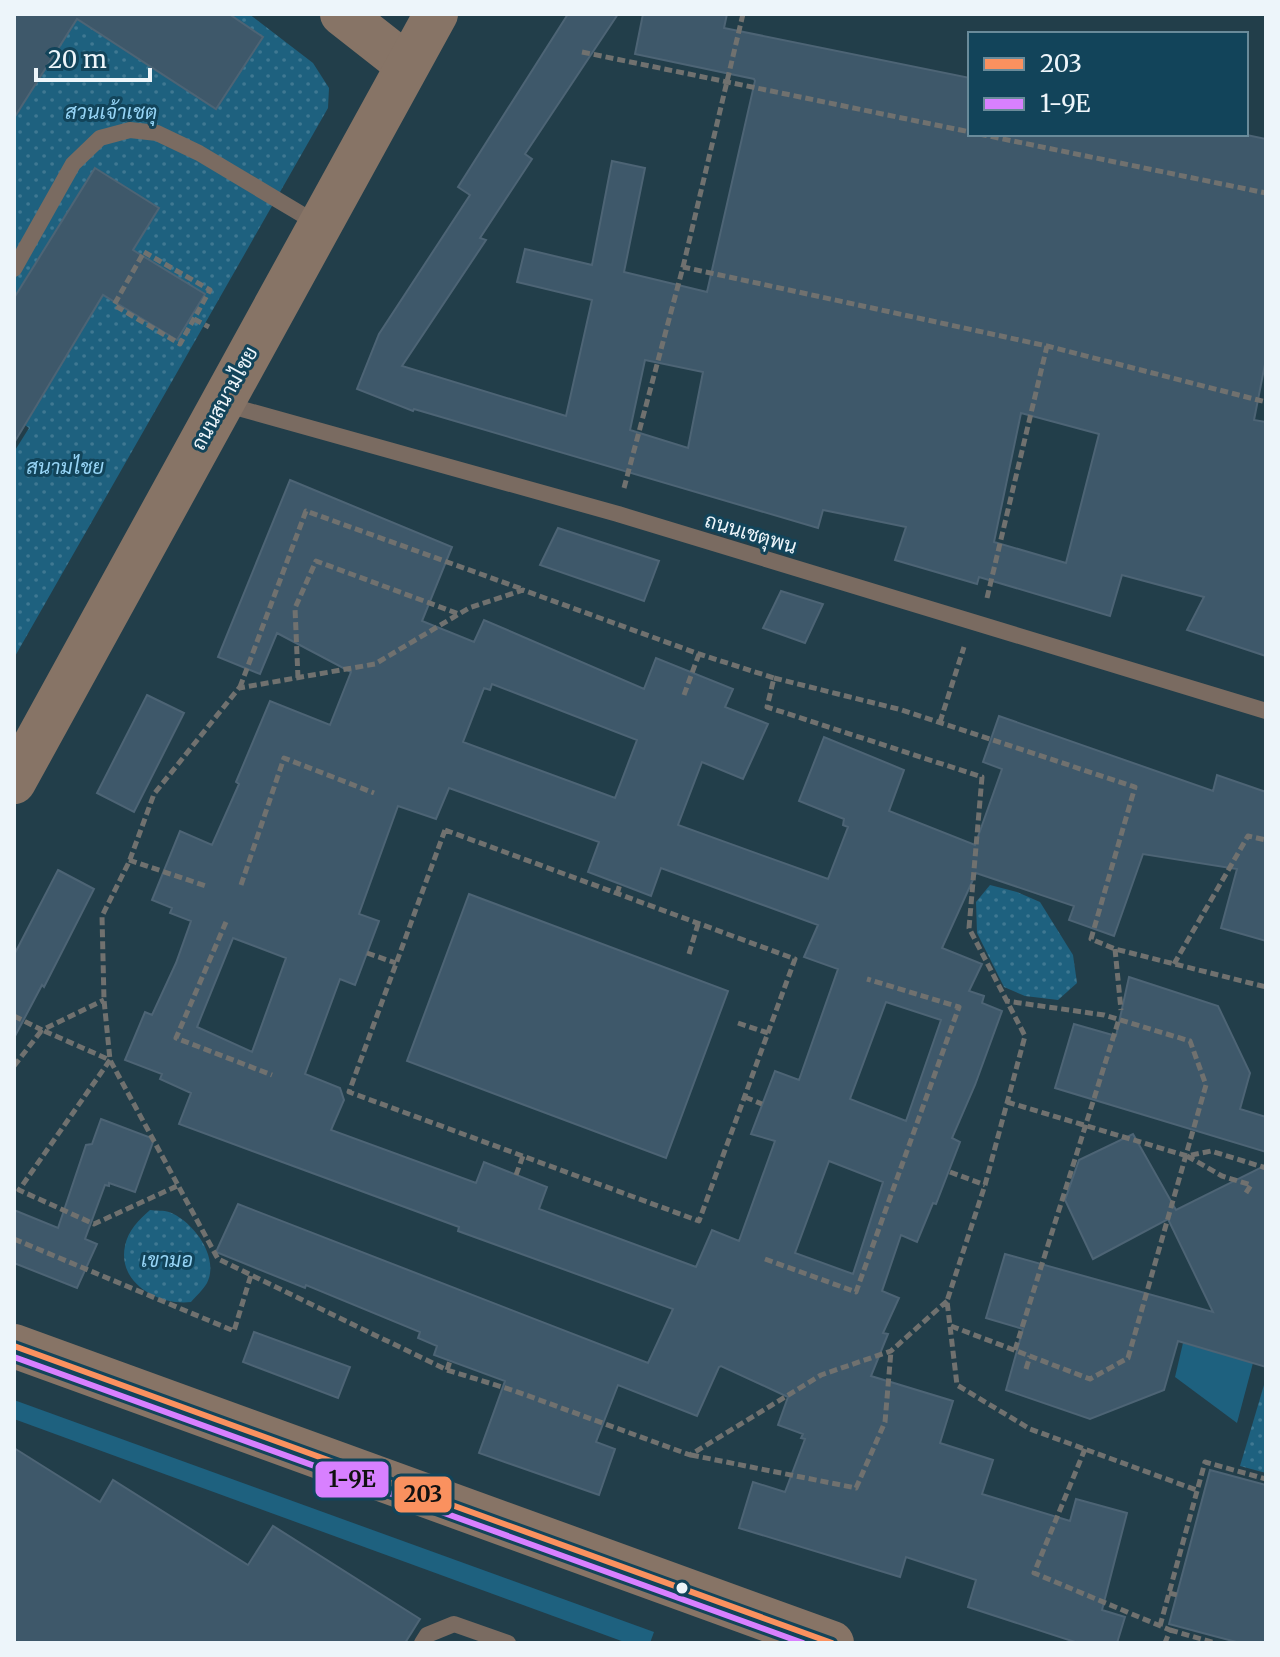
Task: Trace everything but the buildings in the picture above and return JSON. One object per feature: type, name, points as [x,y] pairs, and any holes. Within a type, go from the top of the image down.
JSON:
[{"type":"street","points":[[342,14],[407,65]]},
{"type":"street","name":"ถนนสนามไชย","points":[[14,782],[436,14]]},
{"type":"street","points":[[14,1346],[832,1643]]},
{"type":"lane","points":[[14,269],[73,164],[100,138],[130,130],[157,133],[199,153],[319,224]]},
{"type":"lane","name":"ถนนเชตุพน","points":[[222,403],[633,518],[1266,711]]},
{"type":"lane","points":[[422,1643],[427,1635],[454,1624],[508,1643]]},
{"type":"path","points":[[627,476],[683,267],[743,14]]},
{"type":"path","points":[[582,52],[968,132]]},
{"type":"path","points":[[989,136],[1266,193]]},
{"type":"path","points":[[144,252],[210,290],[194,319],[180,344],[114,305],[144,252]]},
{"type":"path","points":[[683,267],[1047,346],[1266,402]]},
{"type":"path","points":[[194,319],[209,327]]},
{"type":"path","points":[[984,608],[1047,346]]},
{"type":"path","points":[[891,1351],[885,1422],[856,1488],[690,1455],[515,1391],[447,1370],[218,1259],[110,1060],[104,1000],[102,916],[129,860],[154,794],[239,688],[306,511],[699,654],[774,678],[940,722],[1135,787],[1091,939],[1115,949],[1266,987]]},
{"type":"path","points":[[298,678],[295,608],[316,561],[459,614]]},
{"type":"path","points":[[239,688],[375,664],[469,608],[523,590]]},
{"type":"path","points":[[940,722],[966,642]]},
{"type":"path","points":[[684,695],[699,654]]},
{"type":"path","points":[[774,678],[767,707],[982,777],[969,928],[1025,1036],[985,1185],[947,1301],[957,1385],[1030,1429],[1199,1491]]},
{"type":"path","points":[[241,885],[284,758],[374,793]]},
{"type":"path","points":[[445,830],[698,924],[795,959],[699,1221],[349,1092],[445,830]]},
{"type":"path","points":[[1174,964],[1248,836],[1266,840]]},
{"type":"path","points":[[129,860],[206,886]]},
{"type":"path","points":[[617,894],[620,884]]},
{"type":"path","points":[[226,922],[176,1038],[272,1075]]},
{"type":"path","points":[[689,954],[698,924]]},
{"type":"path","points":[[1115,949],[1121,1010]]},
{"type":"path","points":[[367,953],[396,963]]},
{"type":"path","points":[[765,1259],[856,1292],[907,1156],[959,1007],[867,979]]},
{"type":"path","points":[[14,1066],[42,1030],[104,1000]]},
{"type":"path","points":[[951,1326],[1090,1379],[1128,1358],[1206,1085],[1190,1041],[1119,1019],[1006,1001]]},
{"type":"path","points":[[1130,1022],[1132,1013]]},
{"type":"path","points":[[14,1016],[110,1060]]},
{"type":"path","points":[[1015,1350],[1119,1019]]},
{"type":"path","points":[[738,1023],[768,1033]]},
{"type":"path","points":[[110,1060],[19,1190],[94,1224],[177,1186]]},
{"type":"path","points":[[745,1097],[762,1104]]},
{"type":"path","points":[[1007,1102],[1187,1156],[1222,1176],[1251,1185],[1244,1196]]},
{"type":"path","points":[[1187,1156],[1211,1151],[1266,1168]]},
{"type":"path","points":[[516,1175],[523,1156]]},
{"type":"path","points":[[950,1172],[985,1185]]},
{"type":"path","points":[[14,1239],[234,1331],[251,1275]]},
{"type":"path","points":[[690,1455],[821,1375],[891,1351],[947,1301]]},
{"type":"path","points":[[1026,1369],[1030,1356]]},
{"type":"path","points":[[447,1370],[450,1361]]},
{"type":"path","points":[[1085,1449],[1034,1573],[1170,1630],[1215,1643]]},
{"type":"path","points":[[1159,1625],[1205,1462],[1266,1479]]},
{"type":"path","points":[[1169,1593],[1177,1595]]},
{"type":"path","points":[[1165,1643],[1170,1630]]},
{"type":"green space","points":[[14,14],[249,14],[313,63],[329,88],[328,108],[14,658],[14,452],[29,428],[14,417]]},
{"type":"green space","points":[[990,885],[1040,902],[1073,955],[1077,983],[1058,1000],[1025,996],[1004,987],[977,933],[976,902]]},
{"type":"green space","name":"เขามอ","points":[[150,1210],[167,1211],[187,1223],[207,1251],[210,1273],[207,1283],[191,1302],[154,1296],[134,1281],[127,1271],[124,1259],[126,1240],[134,1226]]},
{"type":"green space","points":[[1183,1343],[1253,1363],[1237,1423],[1175,1377]]},
{"type":"green space","points":[[1266,1386],[1266,1473],[1240,1466]]},
{"type":"green space","points":[[14,1400],[654,1632],[650,1643],[627,1643],[14,1419]]},
{"type":"transit line","name":"203","points":[[14,1346],[832,1643]]},
{"type":"transit line","name":"1-9E","points":[[14,1357],[803,1643]]},
{"type":"park label","name":"สวนเจ้าเชตุ","points":[[111,111]]},
{"type":"park label","name":"สนามไชย","points":[[65,466]]}]
